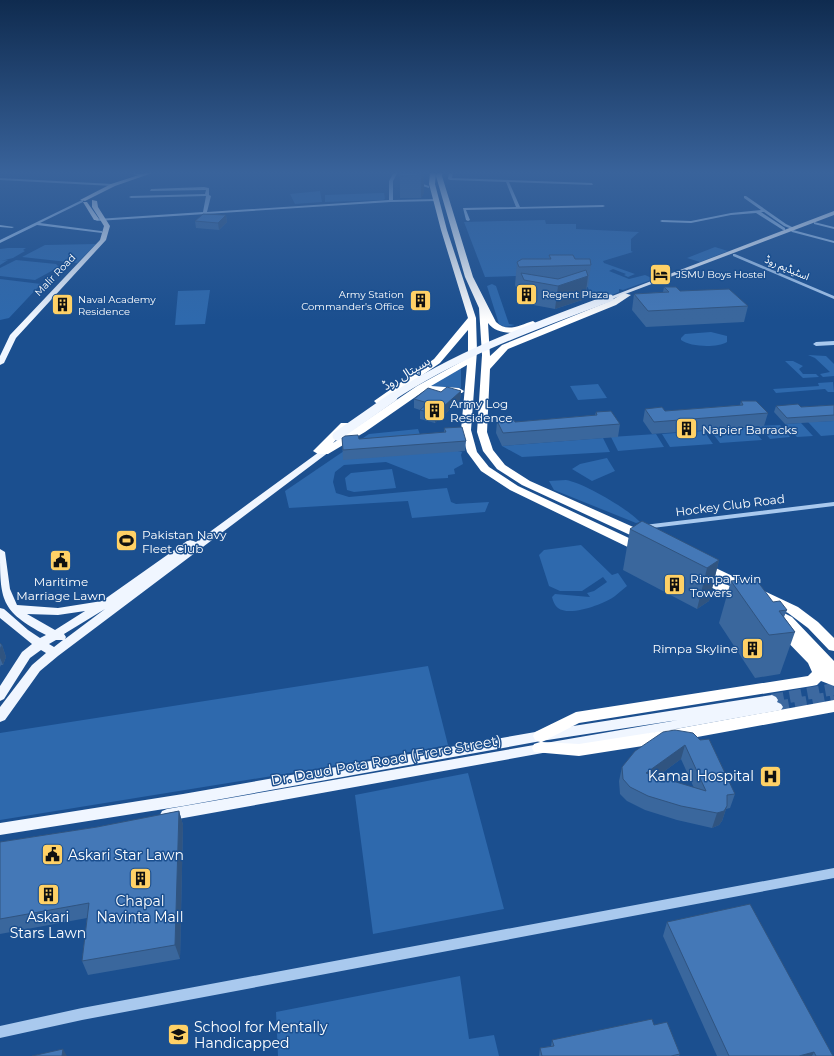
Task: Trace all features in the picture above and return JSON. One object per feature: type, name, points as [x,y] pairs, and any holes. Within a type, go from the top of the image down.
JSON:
[{"type":"highway","points":[[442,221],[472,318],[472,359],[466,430],[472,452],[485,469],[520,486],[653,548],[628,528],[520,486],[488,451],[482,432],[486,354],[483,308]]},
{"type":"highway","points":[[452,221],[469,277],[483,308],[495,326],[501,329],[516,330],[590,302],[625,294]]},
{"type":"highway","points":[[484,370],[495,356],[505,347],[613,303],[625,294]]},
{"type":"highway","points":[[321,451],[340,429],[434,363],[460,335],[472,318]]},
{"type":"highway","points":[[321,451],[342,442],[420,388],[472,359]]},
{"type":"highway","points":[[434,363],[457,366]]},
{"type":"highway","points":[[420,388],[470,392]]},
{"type":"highway","points":[[834,646],[814,625],[793,610],[688,565],[756,604],[827,672],[834,682]]},
{"type":"highway","points":[[541,742],[576,718],[812,681],[827,672]]},
{"type":"highway","points":[[541,742],[579,750],[687,733],[834,706]]},
{"type":"main road","name":"Malir Road","points":[[0,352],[12,332],[91,248],[101,232],[100,221]]},
{"type":"main road","name":"Malir Road","points":[[0,363],[13,337],[104,240],[107,226],[102,221]]},
{"type":"main road","name":"ہسپتال روڈ","points":[[0,717],[36,668],[54,653],[340,436],[444,369],[491,346],[813,221]]},
{"type":"main road","name":"ہسپتال روڈ","points":[[625,294],[734,255],[790,230],[820,221]]},
{"type":"main road","name":"ہسپتال روڈ","points":[[0,696],[26,655],[40,644],[109,602],[321,451]]},
{"type":"main road","points":[[0,552],[3,578],[9,602],[14,609],[34,623],[71,641]]},
{"type":"main road","points":[[14,609],[34,612],[57,612],[79,609],[109,602]]},
{"type":"main road","points":[[0,612],[40,644],[54,653]]},
{"type":"main road","name":"Dr. Daud Pota Road (Frere Street)","points":[[0,829],[183,806],[541,742],[775,703]]},
{"type":"main road","name":"Dr. Daud Pota Road (Frere Street)","points":[[130,822],[183,806]]},
{"type":"street","points":[[0,242],[41,221]]},
{"type":"street","points":[[670,221],[695,221]]},
{"type":"street","points":[[774,221],[790,230],[834,242]]},
{"type":"street","points":[[779,221],[790,230]]},
{"type":"street","points":[[815,223],[834,228]]},
{"type":"street","points":[[36,224],[101,232]]},
{"type":"street","points":[[0,226],[12,227]]},
{"type":"street","name":"اسٹیڈیم روڈ","points":[[734,255],[834,298]]},
{"type":"street","points":[[816,344],[834,343]]},
{"type":"street","name":"Hockey Club Road","points":[[628,528],[834,504]]},
{"type":"street","points":[[0,1032],[82,1014],[834,873]]},
{"type":"shaded area","points":[[545,221],[546,224],[576,224],[576,229],[639,232],[631,239],[631,251],[633,252],[603,261],[604,263],[635,274],[628,277],[624,275],[626,274],[613,269],[609,271],[629,279],[645,275],[654,279],[623,290],[619,289],[619,292],[605,298],[591,294],[581,274],[485,277],[464,222]]},
{"type":"shaded area","points":[[96,244],[77,263],[22,257],[45,245]]},
{"type":"shaded area","points":[[715,247],[728,251],[700,262],[687,258]]},
{"type":"shaded area","points":[[26,248],[23,250],[25,251],[13,258],[1,261],[8,260],[0,265],[0,249]]},
{"type":"shaded area","points":[[16,260],[56,264],[59,267],[35,280],[0,276],[0,268]]},
{"type":"shaded area","points":[[0,279],[41,284],[9,318],[0,320]]},
{"type":"shaded area","points":[[492,284],[496,286],[509,324],[515,325],[505,327],[499,324],[487,286]]},
{"type":"shaded area","points":[[210,290],[205,324],[175,325],[178,291]]},
{"type":"shaded area","points":[[711,332],[727,336],[727,342],[723,344],[704,346],[691,344],[681,340],[685,334]]},
{"type":"shaded area","points":[[808,355],[826,356],[834,364],[834,376],[823,377],[820,374],[830,372],[815,358]]},
{"type":"shaded area","points":[[785,361],[793,361],[803,366],[799,369],[803,374],[816,374],[819,377],[803,378]]},
{"type":"shaded area","points":[[461,366],[461,388],[428,387]]},
{"type":"shaded area","points":[[833,382],[834,392],[828,392],[825,389],[776,393],[773,389],[819,386],[818,383]]},
{"type":"shaded area","points":[[598,384],[607,398],[578,400],[570,386]]},
{"type":"shaded area","points":[[834,421],[834,435],[821,436],[808,422]]},
{"type":"shaded area","points":[[801,423],[813,436],[797,437],[785,424]]},
{"type":"shaded area","points":[[780,425],[790,437],[770,439],[759,426]]},
{"type":"shaded area","points":[[751,427],[762,440],[720,443],[710,430]]},
{"type":"shaded area","points":[[418,429],[423,443],[462,452],[461,455],[463,464],[454,469],[455,474],[448,475],[448,478],[429,479],[386,462],[344,465],[335,472],[333,482],[336,493],[349,497],[447,488],[451,502],[456,504],[489,502],[485,512],[412,518],[408,501],[289,508],[285,491],[369,434]]},
{"type":"shaded area","points":[[704,431],[713,444],[670,447],[662,434]]},
{"type":"shaded area","points":[[656,434],[664,447],[618,451],[611,437]]},
{"type":"shaded area","points":[[603,438],[610,452],[522,457],[502,446]]},
{"type":"shaded area","points":[[607,458],[615,471],[592,481],[572,469],[580,464]]},
{"type":"shaded area","points":[[392,469],[396,488],[354,492],[347,490],[345,478],[351,473]]},
{"type":"shaded area","points":[[566,480],[574,482],[605,497],[626,510],[640,522],[636,523],[554,490],[549,481]]},
{"type":"shaded area","points":[[581,545],[612,575],[618,573],[627,586],[615,596],[595,606],[570,611],[563,610],[558,608],[554,603],[552,597],[555,594],[590,597],[587,593],[594,591],[607,582],[603,577],[582,591],[560,591],[549,586],[539,555],[544,550]]},
{"type":"shaded area","points":[[428,666],[448,745],[315,769],[0,820],[0,733]]},
{"type":"shaded area","points":[[468,773],[504,909],[373,934],[355,795]]},
{"type":"shaded area","points":[[460,976],[469,1039],[494,1035],[499,1056],[278,1056],[276,1012]]},
{"type":"building","points":[[198,221],[220,221],[218,223]]},
{"type":"building","points":[[549,255],[573,255],[575,259],[590,259],[591,265],[519,267],[517,262],[522,259],[551,259]]},
{"type":"building","points":[[586,270],[588,276],[558,286],[524,280],[521,273],[558,279]]},
{"type":"building","points":[[664,287],[676,287],[680,291],[729,289],[748,306],[648,311],[634,294],[669,292]]},
{"type":"building","points":[[68,296],[65,303],[54,304],[59,297]]},
{"type":"building","points":[[447,387],[461,391],[435,414],[420,410],[428,403],[414,399],[428,388],[441,392]]},
{"type":"building","points":[[741,401],[756,401],[768,413],[654,422],[645,409],[662,407],[665,411],[743,405]]},
{"type":"building","points":[[798,404],[801,407],[834,405],[834,415],[787,418],[776,406]]},
{"type":"building","points":[[611,411],[620,424],[503,433],[497,421],[514,420],[515,422],[597,415],[596,412]]},
{"type":"building","points":[[462,427],[466,441],[343,450],[342,438],[345,436],[358,435],[359,439],[446,432],[444,428]]},
{"type":"building","points":[[642,521],[719,560],[707,568],[630,529]]},
{"type":"building","points":[[755,578],[773,602],[780,601],[787,610],[779,611],[795,632],[769,635],[731,581]]},
{"type":"building","points":[[675,730],[693,733],[700,740],[709,739],[735,794],[727,795],[727,806],[724,811],[717,813],[681,806],[648,796],[630,787],[623,779],[622,767],[635,751],[663,732]],"holes":[[[685,745],[706,791],[646,773]]]},
{"type":"building","points":[[179,811],[175,945],[82,961],[89,903],[0,919],[0,842],[97,827]]},
{"type":"building","points":[[750,904],[833,1056],[816,1056],[814,1052],[799,1056],[729,1056],[667,922]]},
{"type":"building","points":[[652,1019],[654,1025],[667,1022],[680,1054],[671,1056],[542,1056],[540,1048],[554,1046],[552,1040]]},
{"type":"building","points":[[63,1049],[62,1056],[32,1056]]},
{"type":"tunnel","points":[[772,700],[834,689]]},
{"type":"tunnel","points":[[777,707],[834,697]]},
{"type":"place","name":"JSMU Boys Hostel","points":[[661,274]]},
{"type":"place","name":"Regent Plaza","points":[[527,294]]},
{"type":"place","name":"Army Station Commander's Office","points":[[420,300]]},
{"type":"place","name":"Naval Academy Residence","points":[[63,305]]},
{"type":"place","name":"Army Log Residence","points":[[435,410]]},
{"type":"place","name":"Napier Barracks","points":[[686,429]]},
{"type":"place","name":"Pakistan Navy Fleet Club","points":[[126,541]]},
{"type":"place","name":"Maritime Marriage Lawn","points":[[61,560]]},
{"type":"place","name":"Rimpa Twin Towers","points":[[675,585]]},
{"type":"place","name":"Rimpa Skyline","points":[[753,648]]},
{"type":"place","name":"Kamal Hospital","points":[[770,776]]},
{"type":"place","name":"Askari Star Lawn","points":[[53,855]]},
{"type":"place","name":"Chapal Navinta Mall","points":[[140,879]]},
{"type":"place","name":"Askari Stars Lawn","points":[[48,895]]},
{"type":"place","name":"School for Mentally Handicapped","points":[[179,1035]]}]
